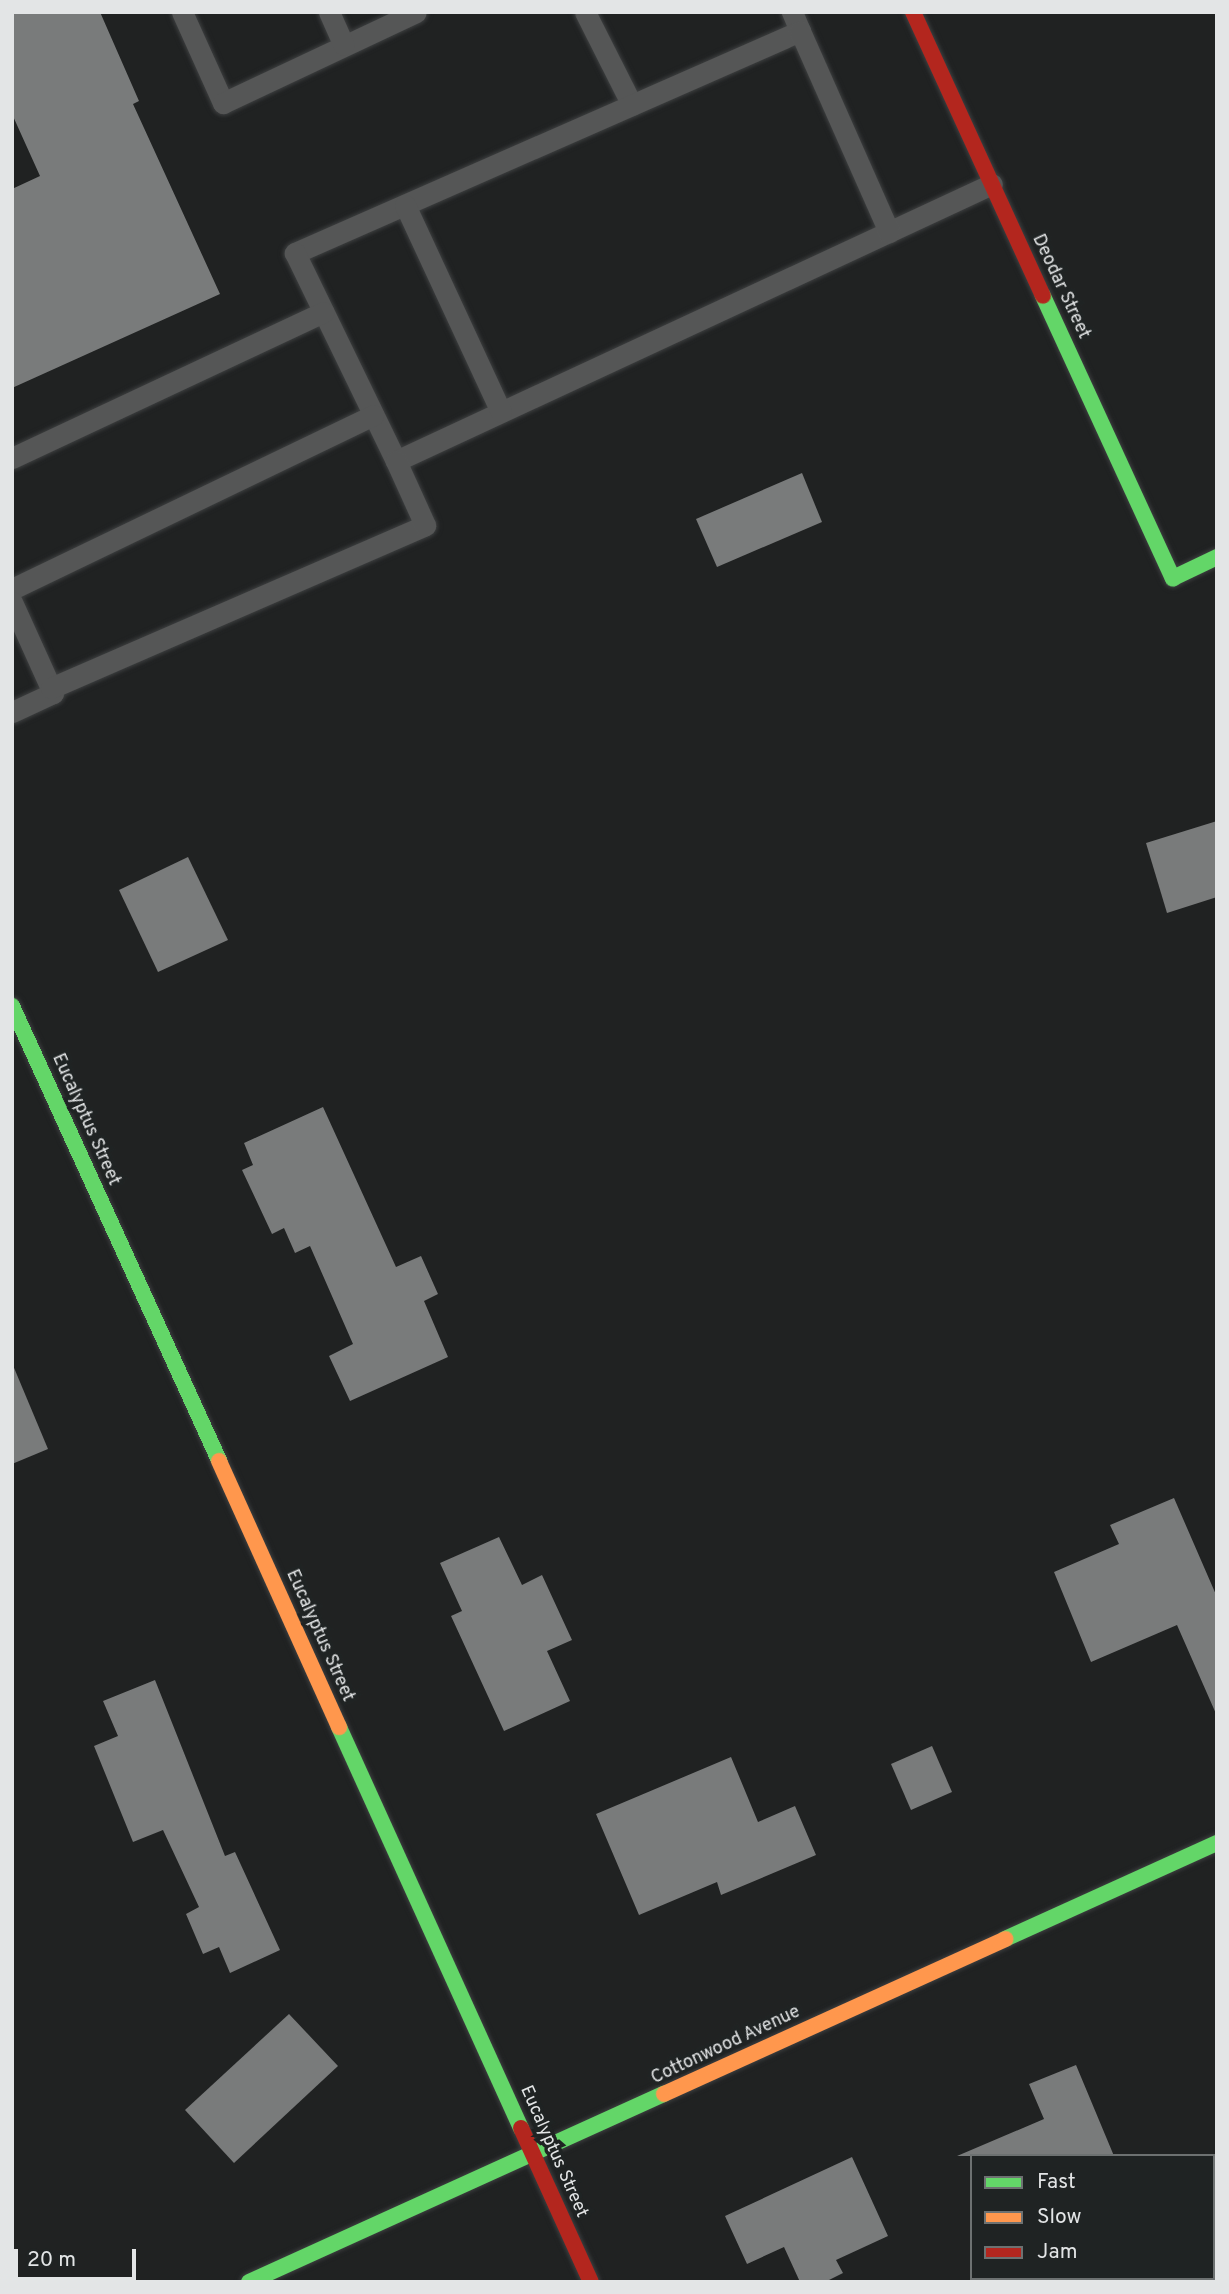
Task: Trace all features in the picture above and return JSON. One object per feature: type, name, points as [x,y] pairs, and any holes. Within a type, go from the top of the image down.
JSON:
[{"type":"street","name":"Deodar Street","points":[[913,12],[1172,578],[1217,557]]},
{"type":"street","name":"Eucalyptus Street","points":[[12,1006],[591,2282]]},
{"type":"street","name":"Cottonwood Avenue","points":[[249,2282],[1217,1843]]},
{"type":"lane","points":[[182,12],[223,103],[416,12]]},
{"type":"lane","points":[[329,12],[344,46]]},
{"type":"lane","points":[[585,12],[632,105]]},
{"type":"lane","points":[[51,688],[425,525],[295,253],[632,105],[796,22],[890,232]]},
{"type":"lane","points":[[396,461],[992,184]]},
{"type":"lane","points":[[405,205],[501,412]]},
{"type":"lane","points":[[12,458],[324,312]]},
{"type":"lane","points":[[12,589],[373,415]]},
{"type":"lane","points":[[12,602],[54,693],[12,712]]},
{"type":"building","points":[[12,12],[100,12],[139,101],[133,104],[220,294],[12,388],[12,189],[40,176],[12,114]]},
{"type":"building","points":[[802,473],[822,522],[717,567],[696,519]]},
{"type":"building","points":[[1217,821],[1217,897],[1167,913],[1146,843]]},
{"type":"building","points":[[188,857],[228,940],[158,972],[119,890]]},
{"type":"building","points":[[323,1107],[396,1267],[421,1256],[438,1294],[424,1301],[448,1357],[350,1401],[329,1356],[353,1344],[310,1246],[295,1253],[284,1228],[272,1234],[242,1170],[253,1165],[244,1143]]},
{"type":"building","points":[[12,1363],[48,1449],[12,1464]]},
{"type":"building","points":[[1174,1498],[1217,1597],[1217,1716],[1177,1625],[1091,1662],[1054,1572],[1119,1544],[1110,1525]]},
{"type":"building","points":[[499,1537],[522,1585],[542,1575],[572,1640],[547,1651],[570,1701],[504,1731],[451,1616],[462,1611],[440,1563]]},
{"type":"building","points":[[155,1680],[225,1856],[235,1852],[280,1950],[230,1973],[219,1947],[203,1954],[186,1914],[199,1907],[163,1830],[133,1842],[94,1746],[118,1736],[103,1701]]},
{"type":"building","points":[[932,1746],[952,1792],[911,1810],[891,1764]]},
{"type":"building","points":[[731,1757],[758,1822],[795,1806],[816,1855],[721,1895],[717,1882],[639,1915],[596,1814]]},
{"type":"building","points":[[289,2014],[338,2066],[234,2163],[185,2110]]},
{"type":"building","points":[[1076,2065],[1113,2154],[957,2156],[1044,2119],[1029,2084]]},
{"type":"building","points":[[852,2157],[888,2236],[836,2260],[843,2273],[825,2282],[800,2282],[784,2247],[747,2264],[725,2216]]},
{"type":"traffic: fast","points":[[1043,296],[1173,578],[1217,557]]},
{"type":"traffic: fast","points":[[12,1006],[219,1461]]},
{"type":"traffic: fast","points":[[339,1727],[521,2128]]},
{"type":"traffic: fast","points":[[1005,1939],[1217,1843]]},
{"type":"traffic: fast","points":[[249,2282],[664,2094]]},
{"type":"traffic: slow","points":[[219,1461],[339,1727]]},
{"type":"traffic: slow","points":[[664,2094],[1005,1939]]},
{"type":"traffic: jam","points":[[913,12],[1043,296]]},
{"type":"traffic: jam","points":[[521,2128],[591,2282]]}]
